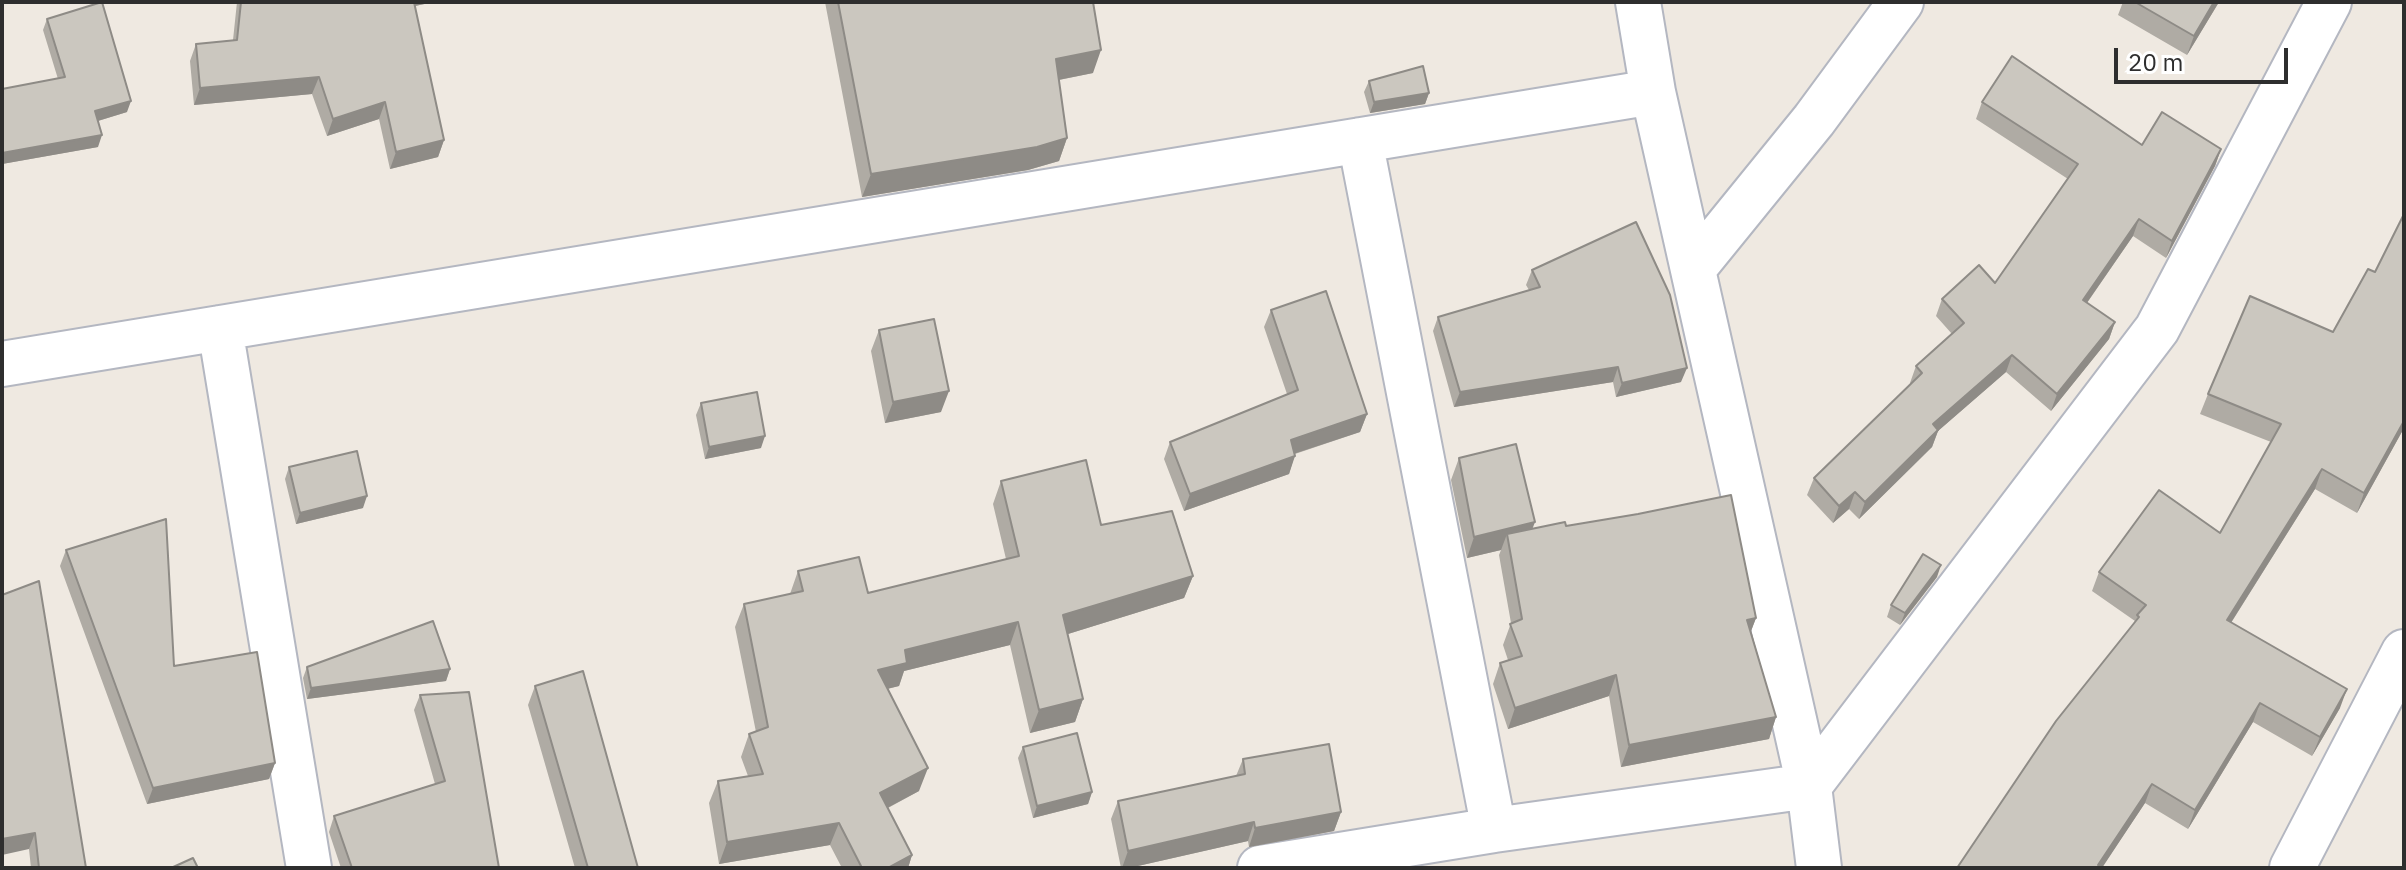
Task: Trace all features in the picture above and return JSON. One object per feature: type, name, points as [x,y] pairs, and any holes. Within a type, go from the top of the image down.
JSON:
[{"type":"street","points":[[1638,2],[1653,92],[1809,786],[1819,868]]},
{"type":"street","points":[[1693,269],[1814,120],[1901,2]]},
{"type":"street","points":[[1260,868],[1494,830],[1809,786],[2157,329],[2329,2]]},
{"type":"street","points":[[2,364],[1653,92]]},
{"type":"street","points":[[1360,140],[1494,830]]},
{"type":"street","points":[[220,328],[309,868]]},
{"type":"street","points":[[2292,868],[2404,652]]},
{"type":"building","points":[[102,2],[131,101],[95,111],[102,135],[2,153],[2,89],[65,77],[47,19]]},
{"type":"building","points":[[241,2],[414,2],[444,140],[396,152],[385,102],[333,119],[319,77],[200,88],[196,44],[237,40]]},
{"type":"building","points":[[838,2],[1093,2],[1101,50],[1056,59],[1067,138],[1037,147],[871,174]]},
{"type":"building","points":[[2135,2],[2214,2],[2194,36]]},
{"type":"building","points":[[2012,56],[2142,145],[2162,112],[2221,149],[2172,241],[2139,219],[2083,300],[2115,322],[2057,394],[2012,355],[1933,424],[1938,430],[1865,502],[1855,492],[1839,506],[1814,478],[1922,373],[1916,366],[1964,323],[1942,299],[1979,265],[1995,283],[2078,164],[1982,102]]},
{"type":"building","points":[[1423,66],[1429,93],[1374,102],[1369,81]]},
{"type":"building","points":[[2404,214],[2404,421],[2364,493],[2322,469],[2227,620],[2347,689],[2320,737],[2260,703],[2195,810],[2152,784],[2098,865],[2105,868],[1957,868],[2056,721],[2146,605],[2099,572],[2159,490],[2220,533],[2281,424],[2208,394],[2250,296],[2333,332],[2368,269],[2375,272]]},
{"type":"building","points":[[1636,222],[1670,295],[1687,368],[1622,383],[1618,367],[1460,392],[1438,317],[1540,287],[1532,270]]},
{"type":"building","points":[[1326,291],[1367,414],[1291,440],[1295,456],[1190,494],[1170,442],[1298,390],[1271,310]]},
{"type":"building","points":[[934,319],[949,391],[893,402],[879,330]]},
{"type":"building","points":[[757,392],[765,436],[709,447],[701,403]]},
{"type":"building","points":[[1516,444],[1535,522],[1474,537],[1459,458]]},
{"type":"building","points":[[357,451],[367,496],[300,513],[289,467]]},
{"type":"building","points":[[1086,460],[1101,525],[1172,511],[1193,576],[1063,615],[1083,699],[1039,710],[1018,622],[905,650],[907,663],[878,670],[928,768],[880,793],[912,855],[888,868],[862,868],[839,823],[727,842],[718,781],[763,774],[749,734],[768,727],[744,604],[803,591],[798,571],[859,557],[868,593],[1019,556],[1001,481]]},
{"type":"building","points":[[1731,495],[1756,618],[1747,620],[1776,717],[1629,745],[1616,675],[1515,708],[1500,663],[1522,656],[1510,624],[1522,619],[1507,534],[1565,522],[1566,526],[1638,514]]},
{"type":"building","points":[[166,519],[174,666],[257,652],[275,763],[153,788],[66,550]]},
{"type":"building","points":[[1923,554],[1941,565],[1905,613],[1891,605]]},
{"type":"building","points":[[39,581],[86,868],[39,868],[35,833],[2,839],[2,595]]},
{"type":"building","points":[[433,621],[450,669],[311,688],[307,667]]},
{"type":"building","points":[[583,671],[638,868],[588,868],[535,686]]},
{"type":"building","points":[[469,692],[499,868],[352,868],[334,816],[445,781],[420,695]]},
{"type":"building","points":[[1077,733],[1092,792],[1037,806],[1023,747]]},
{"type":"building","points":[[1329,744],[1341,812],[1255,828],[1254,822],[1128,851],[1118,801],[1245,774],[1243,759]]},
{"type":"building","points":[[193,858],[198,868],[171,868]]}]
